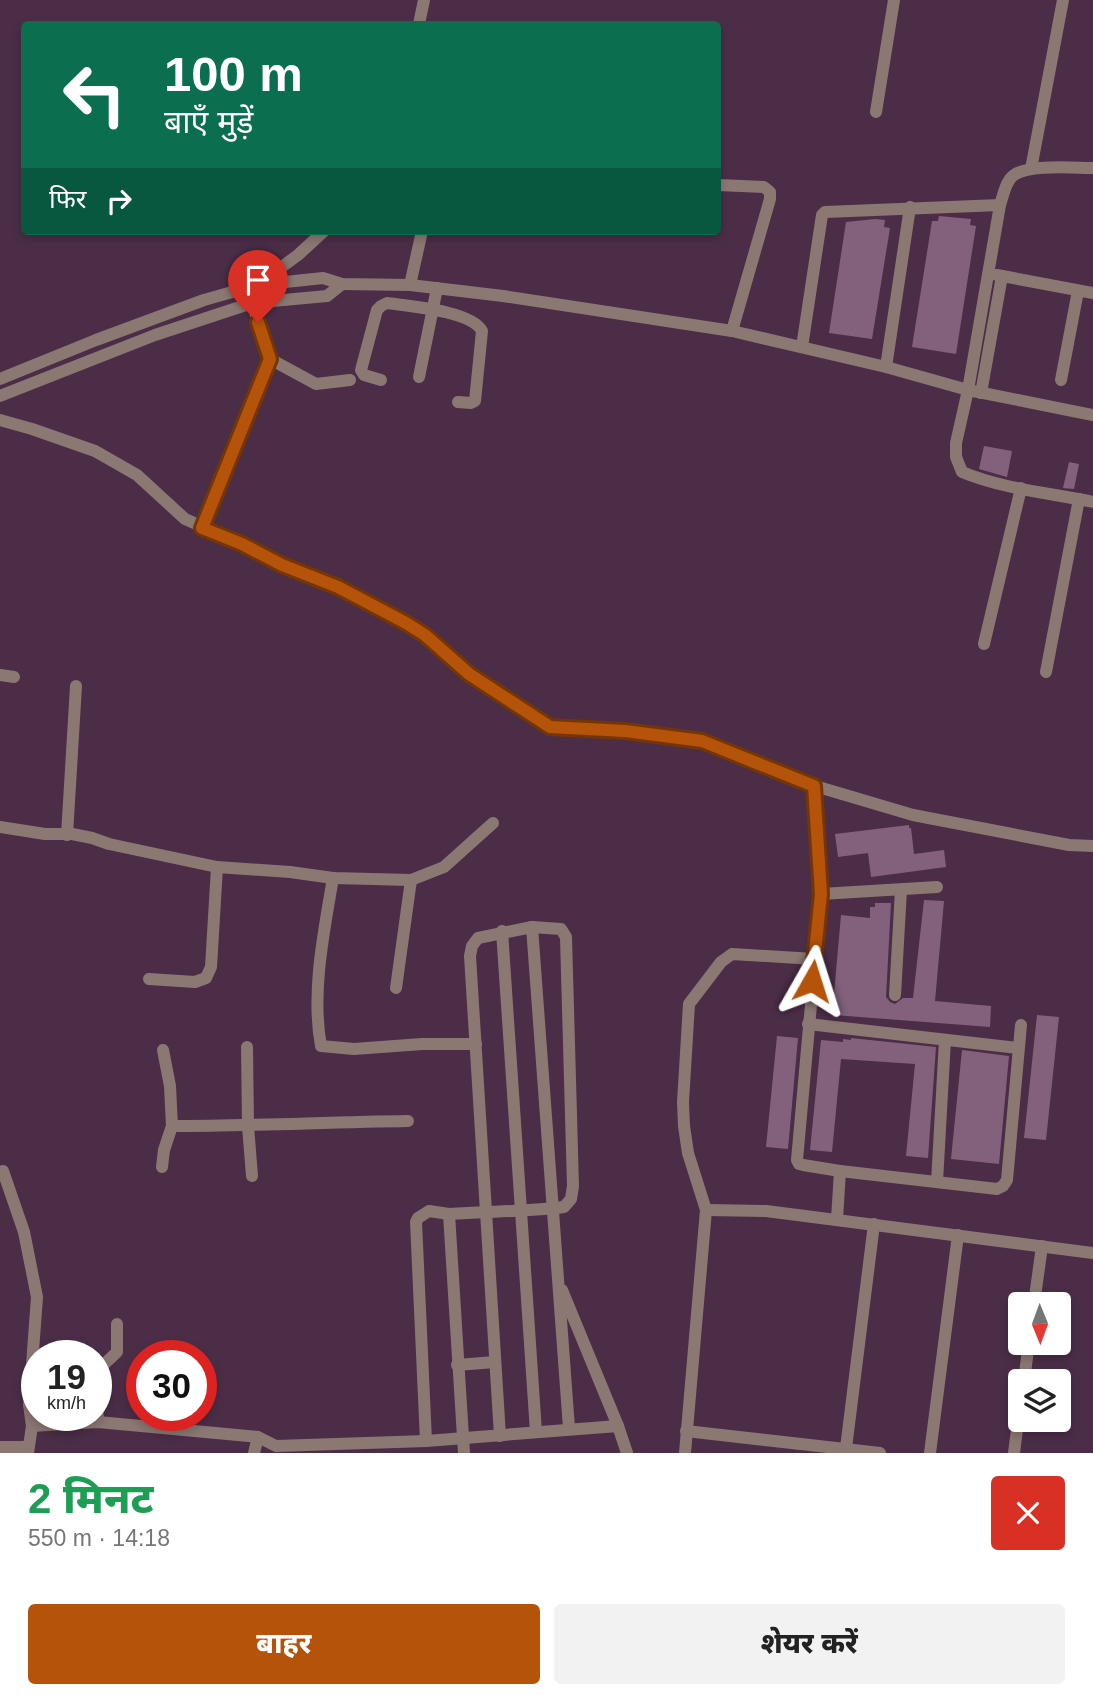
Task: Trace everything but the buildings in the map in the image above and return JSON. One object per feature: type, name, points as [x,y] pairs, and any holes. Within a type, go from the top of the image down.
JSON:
[{"type":"street","points":[[420,21],[424,0]]},
{"type":"street","points":[[876,112],[894,0]]},
{"type":"street","points":[[1031,169],[1063,0]]},
{"type":"street","points":[[1093,168],[1031,169],[1012,177],[1000,205],[996,275],[975,392],[956,443],[956,457],[962,472],[976,478],[1093,502]]},
{"type":"street","points":[[721,185],[764,187],[770,192],[771,199],[732,331]]},
{"type":"street","points":[[802,347],[822,215],[829,210],[1000,205]]},
{"type":"street","points":[[886,367],[910,206]]},
{"type":"street","points":[[257,285],[298,255],[320,235]]},
{"type":"street","points":[[410,285],[421,235]]},
{"type":"street","points":[[996,275],[1093,293]]},
{"type":"street","points":[[0,379],[144,323],[257,285],[323,278],[342,284],[437,288],[732,331],[886,367],[975,392],[1093,415]]},
{"type":"street","points":[[0,396],[155,335],[252,303],[327,296],[342,284]]},
{"type":"street","points":[[419,377],[437,288]]},
{"type":"street","points":[[1060,380],[1078,291]]},
{"type":"street","points":[[202,528],[270,359],[252,303]]},
{"type":"street","points":[[381,380],[364,375],[361,370],[377,310],[387,303],[433,309],[473,321],[482,331],[475,401],[458,402]]},
{"type":"street","points":[[270,359],[316,384],[350,380]]},
{"type":"street","points":[[0,420],[95,452],[137,475],[186,519],[202,528],[242,544],[282,565],[338,587],[406,623],[425,635],[469,674],[550,727],[625,731],[702,741],[814,786],[913,816],[1069,845],[1093,846]]},
{"type":"street","points":[[984,645],[1021,488]]},
{"type":"street","points":[[1045,673],[1079,499]]},
{"type":"street","points":[[0,675],[14,677]]},
{"type":"street","points":[[67,835],[76,686]]},
{"type":"street","points":[[814,786],[821,894],[796,1160],[799,1164],[997,1189],[1003,1186],[1006,1180],[1021,1026]]},
{"type":"street","points":[[0,827],[92,838],[217,867],[333,878],[411,880],[444,867],[493,823]]},
{"type":"street","points":[[149,979],[195,982],[206,978],[211,967],[217,867]]},
{"type":"street","points":[[333,878],[321,962],[318,1011],[321,1046],[354,1049],[422,1044],[476,1044]]},
{"type":"street","points":[[396,988],[411,880]]},
{"type":"street","points":[[821,894],[937,887]]},
{"type":"street","points":[[894,995],[901,890]]},
{"type":"street","points":[[532,927],[569,1428]]},
{"type":"street","points":[[426,1441],[416,1222],[418,1218],[429,1211],[449,1214],[486,1211],[552,1209],[564,1207],[570,1199],[573,1186],[566,937],[561,929],[532,927],[478,938],[472,946],[470,956],[476,1044],[486,1211],[495,1362],[500,1436]]},
{"type":"street","points":[[502,931],[536,1432]]},
{"type":"street","points":[[685,1453],[706,1210],[688,1153],[684,1126],[689,1004],[721,962],[732,954],[814,959]]},
{"type":"street","points":[[808,1024],[1018,1048]]},
{"type":"street","points":[[937,1182],[945,1040]]},
{"type":"street","points":[[247,1047],[252,1176]]},
{"type":"street","points":[[162,1167],[172,1126],[170,1086],[163,1050]]},
{"type":"street","points":[[172,1126],[408,1121]]},
{"type":"street","points":[[3,1171],[24,1232],[37,1297],[34,1340]]},
{"type":"street","points":[[836,1219],[840,1171]]},
{"type":"street","points":[[706,1210],[766,1211],[1093,1253]]},
{"type":"street","points":[[449,1214],[464,1453]]},
{"type":"street","points":[[846,1448],[874,1224]]},
{"type":"street","points":[[930,1453],[958,1235]]},
{"type":"street","points":[[1036,1292],[1042,1246]]},
{"type":"street","points":[[557,1279],[627,1453]]},
{"type":"street","points":[[112,1357],[117,1352],[117,1324]]},
{"type":"street","points":[[457,1365],[495,1362]]},
{"type":"street","points":[[112,1423],[258,1437],[276,1446],[464,1439],[569,1428],[618,1426]]},
{"type":"street","points":[[0,1447],[28,1450],[31,1431]]},
{"type":"street","points":[[686,1431],[880,1453]]},
{"type":"street","points":[[1014,1453],[1017,1432]]},
{"type":"street","points":[[254,1453],[258,1437]]},
{"type":"route","points":[[258,322],[270,359],[202,528],[242,544],[282,565],[338,587],[406,623],[425,635],[469,674],[550,727],[625,731],[702,741],[814,786],[821,894],[812,981]]}]
